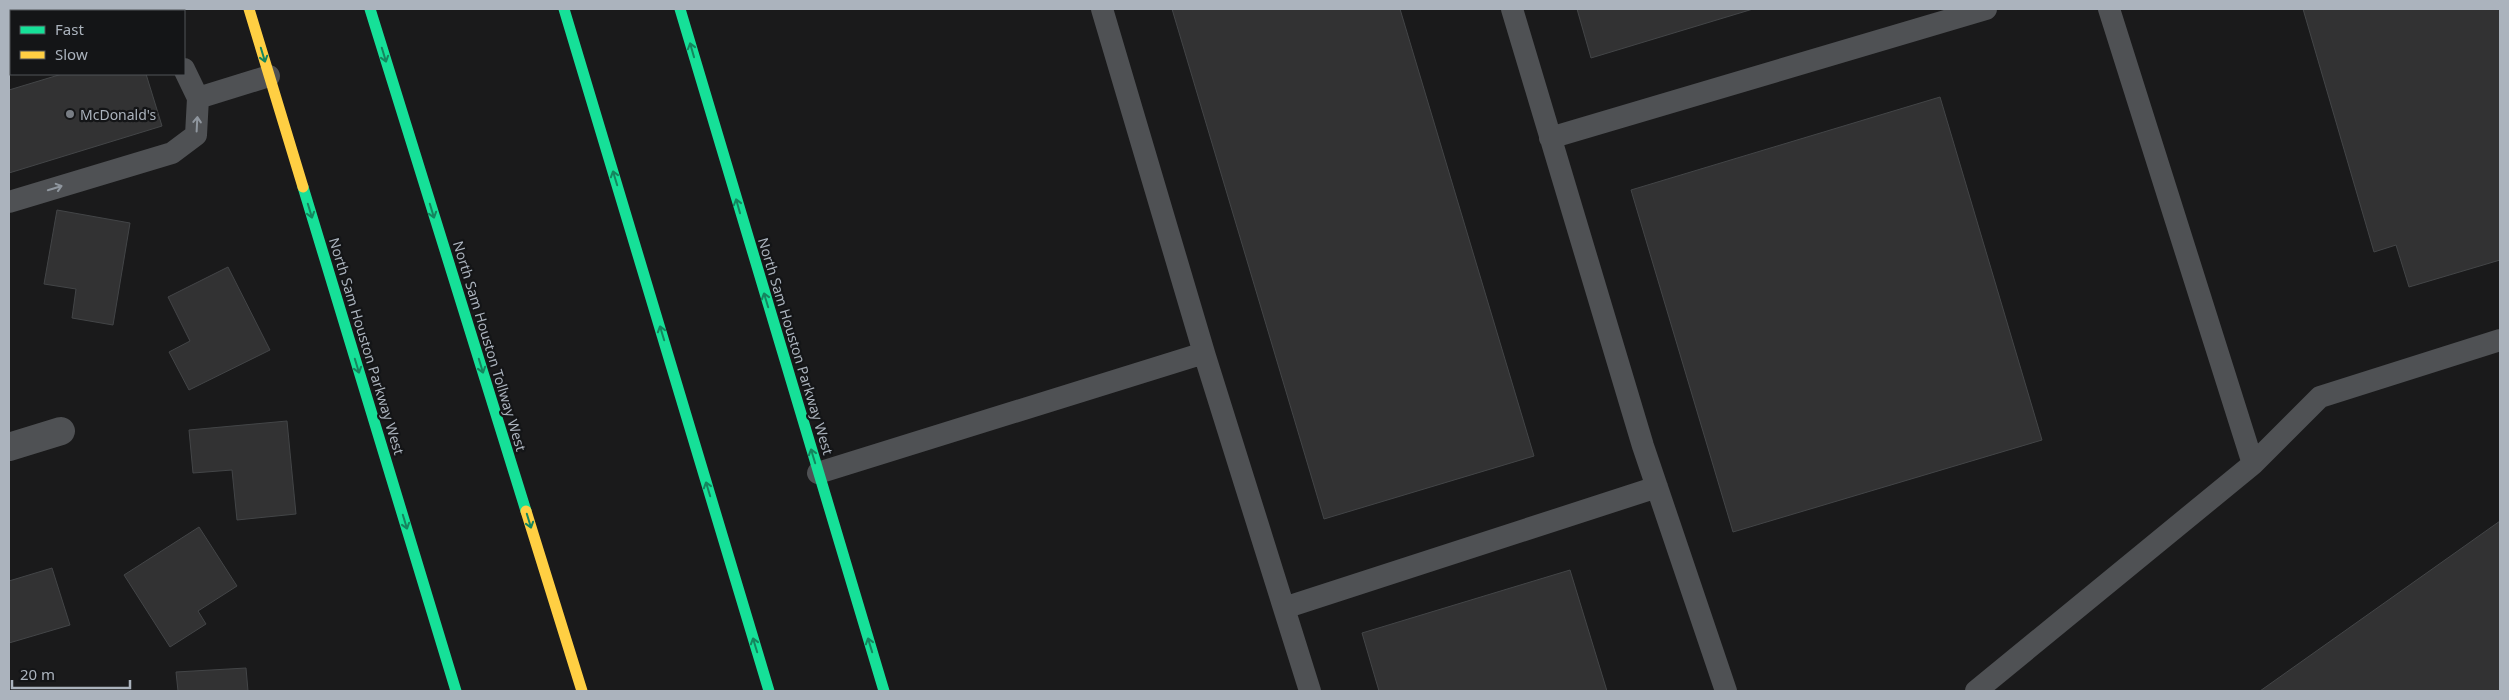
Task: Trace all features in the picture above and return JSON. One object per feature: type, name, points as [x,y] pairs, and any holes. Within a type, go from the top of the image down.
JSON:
[{"type":"main road","name":"North Sam Houston Parkway West","points":[[249,9],[456,691]]},
{"type":"main road","name":"North Sam Houston Tollway West","points":[[370,9],[582,691]]},
{"type":"main road","points":[[564,9],[769,691]]},
{"type":"main road","name":"North Sam Houston Parkway West","points":[[680,9],[884,691]]},
{"type":"street","points":[[9,447],[61,431]]},
{"type":"lane","points":[[1102,9],[1204,353],[1310,691]]},
{"type":"lane","points":[[1512,9],[1657,487],[1726,691]]},
{"type":"lane","points":[[1550,138],[1986,9]]},
{"type":"lane","points":[[2109,9],[2252,464]]},
{"type":"lane","points":[[9,202],[172,153],[196,135],[198,98],[185,70]]},
{"type":"lane","points":[[198,98],[269,76]]},
{"type":"lane","points":[[1976,691],[2252,464],[2320,397],[2500,340]]},
{"type":"lane","points":[[818,473],[1204,353]]},
{"type":"lane","points":[[1284,608],[1657,487]]},
{"type":"building","points":[[1172,9],[1400,9],[1534,456],[1324,519]]},
{"type":"building","points":[[1577,9],[1753,9],[1591,58]]},
{"type":"building","points":[[2303,9],[2500,9],[2500,260],[2409,287],[2396,245],[2374,252]]},
{"type":"building","points":[[59,75],[146,75],[162,126],[9,173],[9,90]]},
{"type":"building","points":[[1940,97],[2042,440],[1733,532],[1631,190]]},
{"type":"building","points":[[57,210],[130,223],[113,325],[72,318],[76,289],[44,284]]},
{"type":"building","points":[[228,267],[270,350],[189,390],[169,352],[190,341],[168,297]]},
{"type":"building","points":[[287,421],[296,514],[237,520],[232,470],[193,473],[189,430]]},
{"type":"building","points":[[2500,521],[2500,691],[2260,691]]},
{"type":"building","points":[[199,527],[237,586],[198,611],[206,624],[170,647],[124,575]]},
{"type":"building","points":[[52,568],[70,625],[9,643],[9,581]]},
{"type":"building","points":[[1570,570],[1607,691],[1379,691],[1362,633]]},
{"type":"building","points":[[246,668],[248,691],[178,691],[176,672]]},
{"type":"traffic: fast","points":[[370,9],[526,511]]},
{"type":"traffic: fast","points":[[564,9],[769,691]]},
{"type":"traffic: fast","points":[[680,9],[884,691]]},
{"type":"traffic: fast","points":[[303,187],[456,691]]},
{"type":"traffic: slow","points":[[249,9],[303,187]]},
{"type":"traffic: slow","points":[[526,511],[582,691]]},
{"type":"place","name":"McDonald's","points":[[70,114]]}]
